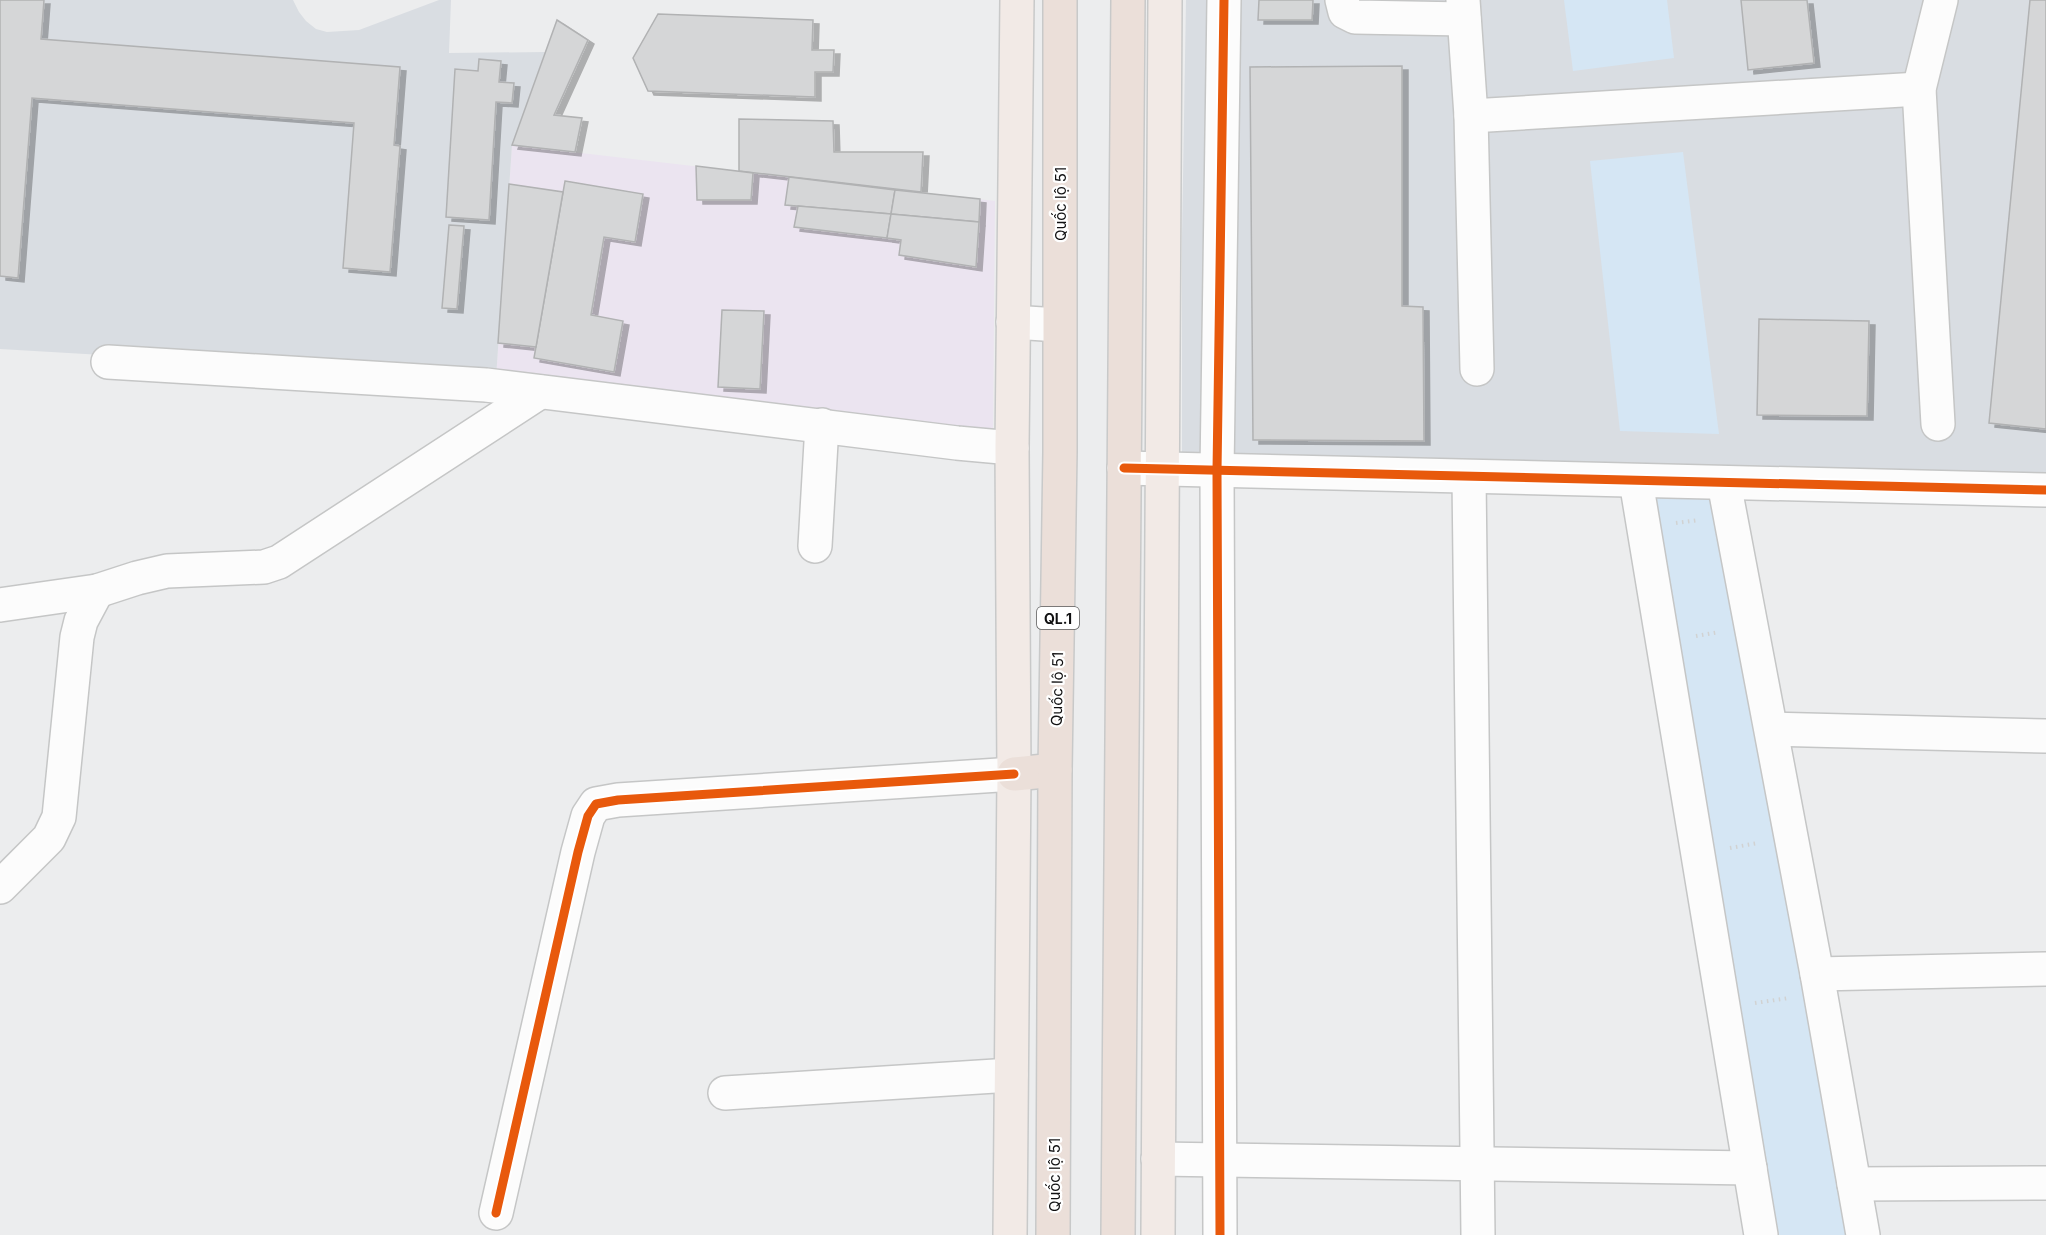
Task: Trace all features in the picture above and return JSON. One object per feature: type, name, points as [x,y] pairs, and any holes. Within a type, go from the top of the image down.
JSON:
[{"type":"highway","name":"Quốc lộ 51","points":[[1053,1235],[1055,770],[1060,463],[1060,0]]},
{"type":"highway","points":[[1118,1235],[1128,0]]},
{"type":"highway","points":[[1014,774],[1055,770]]},
{"type":"main road","points":[[1010,1235],[1014,774],[1012,448],[1017,0]]},
{"type":"main road","points":[[1158,1235],[1165,0]]},
{"type":"street","points":[[1220,1235],[1217,471],[1224,0]]},
{"type":"street","points":[[1342,0],[1345,12],[1355,17],[1463,9],[1471,117],[1477,369]]},
{"type":"street","points":[[1938,424],[1919,90],[1941,0]]},
{"type":"street","points":[[1471,117],[1919,90]]},
{"type":"street","points":[[1013,322],[1059,325]]},
{"type":"street","points":[[108,362],[486,385],[1012,448]]},
{"type":"street","points":[[0,605],[97,591],[167,570],[264,567],[279,562],[540,392]]},
{"type":"street","points":[[815,546],[822,425]]},
{"type":"street","points":[[1124,468],[2046,490]]},
{"type":"street","points":[[1469,477],[1478,1235]]},
{"type":"street","points":[[1636,481],[1761,1235]]},
{"type":"street","points":[[1724,483],[1772,729],[1863,1235]]},
{"type":"street","points":[[0,887],[48,838],[59,817],[77,637],[81,621],[97,591]]},
{"type":"street","points":[[1772,729],[2046,736]]},
{"type":"street","points":[[496,1213],[578,852],[588,816],[596,804],[618,800],[1014,774]]},
{"type":"street","points":[[1817,974],[2046,969]]},
{"type":"street","points":[[725,1093],[1011,1075]]},
{"type":"street","points":[[1158,1159],[1478,1162],[1750,1168]]},
{"type":"street","points":[[1854,1184],[2046,1183]]},
{"type":"path","points":[[1673,523],[1708,519]]},
{"type":"path","points":[[1690,637],[1728,630]]},
{"type":"path","points":[[1725,849],[1765,842]]},
{"type":"path","points":[[1752,1004],[1793,998]]},
{"type":"shaded area","points":[[0,0],[293,0],[306,21],[316,29],[327,32],[359,30],[439,0],[451,0],[449,53],[545,52],[512,145],[496,378],[0,349]]},
{"type":"shaded area","points":[[1186,0],[2046,0],[2046,478],[1182,459],[1182,237]]},
{"type":"shaded area","points":[[1564,0],[1667,0],[1674,58],[1573,71]]},
{"type":"shaded area","points":[[512,145],[995,201],[993,436],[496,378]]},
{"type":"shaded area","points":[[1683,152],[1719,434],[1620,431],[1590,161]]},
{"type":"shaded area","points":[[1649,493],[1715,494],[1852,1235],[1773,1235]]},
{"type":"building","points":[[0,0],[44,0],[41,39],[400,67],[394,145],[400,146],[390,272],[343,268],[354,123],[32,98],[18,278],[0,276]]},
{"type":"building","points":[[1259,0],[1313,0],[1312,20],[1258,20]]},
{"type":"building","points":[[1741,0],[1807,0],[1814,63],[1748,70]]},
{"type":"building","points":[[2030,0],[2046,0],[2046,429],[1989,423]]},
{"type":"building","points":[[658,14],[813,20],[812,50],[834,50],[833,72],[815,72],[815,97],[648,91],[633,58]]},
{"type":"building","points":[[557,20],[588,40],[554,115],[582,118],[575,152],[512,145]]},
{"type":"building","points":[[479,59],[501,61],[499,82],[514,83],[512,103],[496,102],[489,220],[446,217],[455,69],[478,71]]},
{"type":"building","points":[[1402,66],[1402,306],[1423,307],[1424,441],[1253,440],[1250,67]]},
{"type":"building","points":[[739,119],[833,121],[834,152],[923,152],[921,192],[739,171]]},
{"type":"building","points":[[696,166],[753,173],[751,200],[697,200]]},
{"type":"building","points":[[789,177],[895,190],[891,214],[785,205]]},
{"type":"building","points":[[565,181],[643,194],[635,242],[604,237],[591,315],[623,321],[614,372],[534,358]]},
{"type":"building","points":[[509,184],[563,192],[536,347],[498,343]]},
{"type":"building","points":[[895,190],[980,199],[979,222],[891,214]]},
{"type":"building","points":[[798,206],[891,214],[887,238],[794,227]]},
{"type":"building","points":[[891,214],[979,222],[976,267],[899,255],[901,240],[887,238]]},
{"type":"building","points":[[449,225],[464,226],[457,309],[442,308]]},
{"type":"building","points":[[722,310],[764,311],[760,389],[718,387]]},
{"type":"building","points":[[1759,319],[1869,321],[1867,416],[1757,415]]},
{"type":"cycle path","points":[[1220,1235],[1217,471],[1224,0]]},
{"type":"cycle path","points":[[1124,468],[2046,490]]},
{"type":"cycle path","points":[[496,1213],[578,852],[588,816],[596,804],[618,800],[1014,774]]}]
